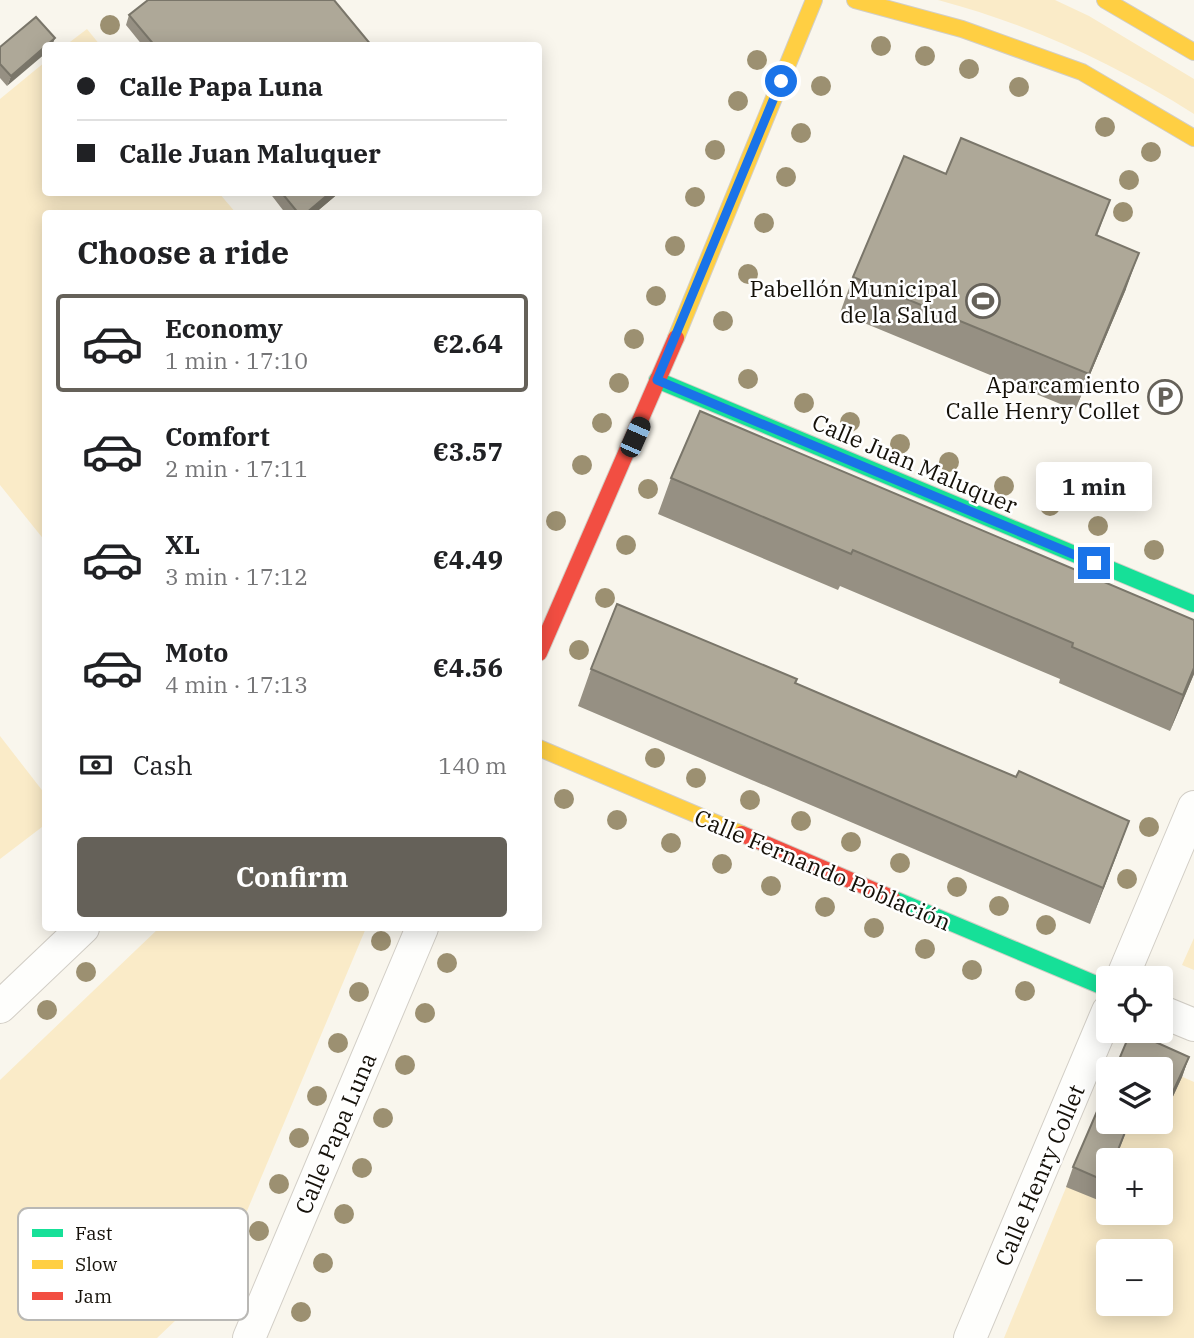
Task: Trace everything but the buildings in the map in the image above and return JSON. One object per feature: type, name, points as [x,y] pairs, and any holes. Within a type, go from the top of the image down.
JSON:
[{"type":"street","points":[[542,646],[645,414],[814,0]]},
{"type":"street","points":[[855,0],[962,29],[1082,72],[1194,138]]},
{"type":"street","points":[[1105,0],[1194,52]]},
{"type":"street","name":"Calle Juan Maluquer","points":[[657,380],[1194,604]]},
{"type":"street","name":"Calle Fernando Población","points":[[542,749],[1096,984]]},
{"type":"street","points":[[1127,966],[1194,807]]},
{"type":"street","points":[[0,1007],[80,931]]},
{"type":"street","name":"Calle Papa Luna","points":[[248,1338],[421,931]]},
{"type":"street","points":[[1173,1016],[1194,1025]]},
{"type":"street","name":"Calle Henry Collet","points":[[970,1338],[1096,1039]]},
{"type":"shaded area","points":[[938,0],[1055,0],[1089,16],[1194,79],[1194,114],[1133,78],[1070,47],[1005,21]]},
{"type":"shaded area","points":[[87,29],[98,42],[70,42]]},
{"type":"shaded area","points":[[42,64],[42,196],[222,196],[233,210],[42,210],[42,537],[0,485],[0,99]]},
{"type":"shaded area","points":[[0,736],[42,790],[42,827],[0,859]]},
{"type":"shaded area","points":[[156,931],[365,931],[248,1209],[18,1208],[18,1320],[176,1320],[157,1338],[0,1338],[0,1080]]},
{"type":"shaded area","points":[[1194,938],[1194,970],[1182,965]]},
{"type":"shaded area","points":[[1173,1073],[1194,1082],[1194,1338],[1004,1338],[1096,1115],[1096,1134],[1173,1134]]},
{"type":"traffic: fast","points":[[657,380],[1194,604]]},
{"type":"traffic: fast","points":[[892,898],[1096,984]]},
{"type":"traffic: slow","points":[[676,338],[814,0]]},
{"type":"traffic: slow","points":[[855,0],[962,29],[1082,72],[1194,138]]},
{"type":"traffic: slow","points":[[1105,0],[1194,52]]},
{"type":"traffic: slow","points":[[542,749],[742,834]]},
{"type":"traffic: jam","points":[[542,646],[676,338]]},
{"type":"traffic: jam","points":[[742,834],[892,898]]},
{"type":"place","name":"Pabellón Municipal de la Salud","points":[[983,301]]},
{"type":"place","name":"Aparcamiento Calle Henry Collet","points":[[1165,397]]},
{"type":"route","points":[[781,81],[657,380],[1094,563]]}]
